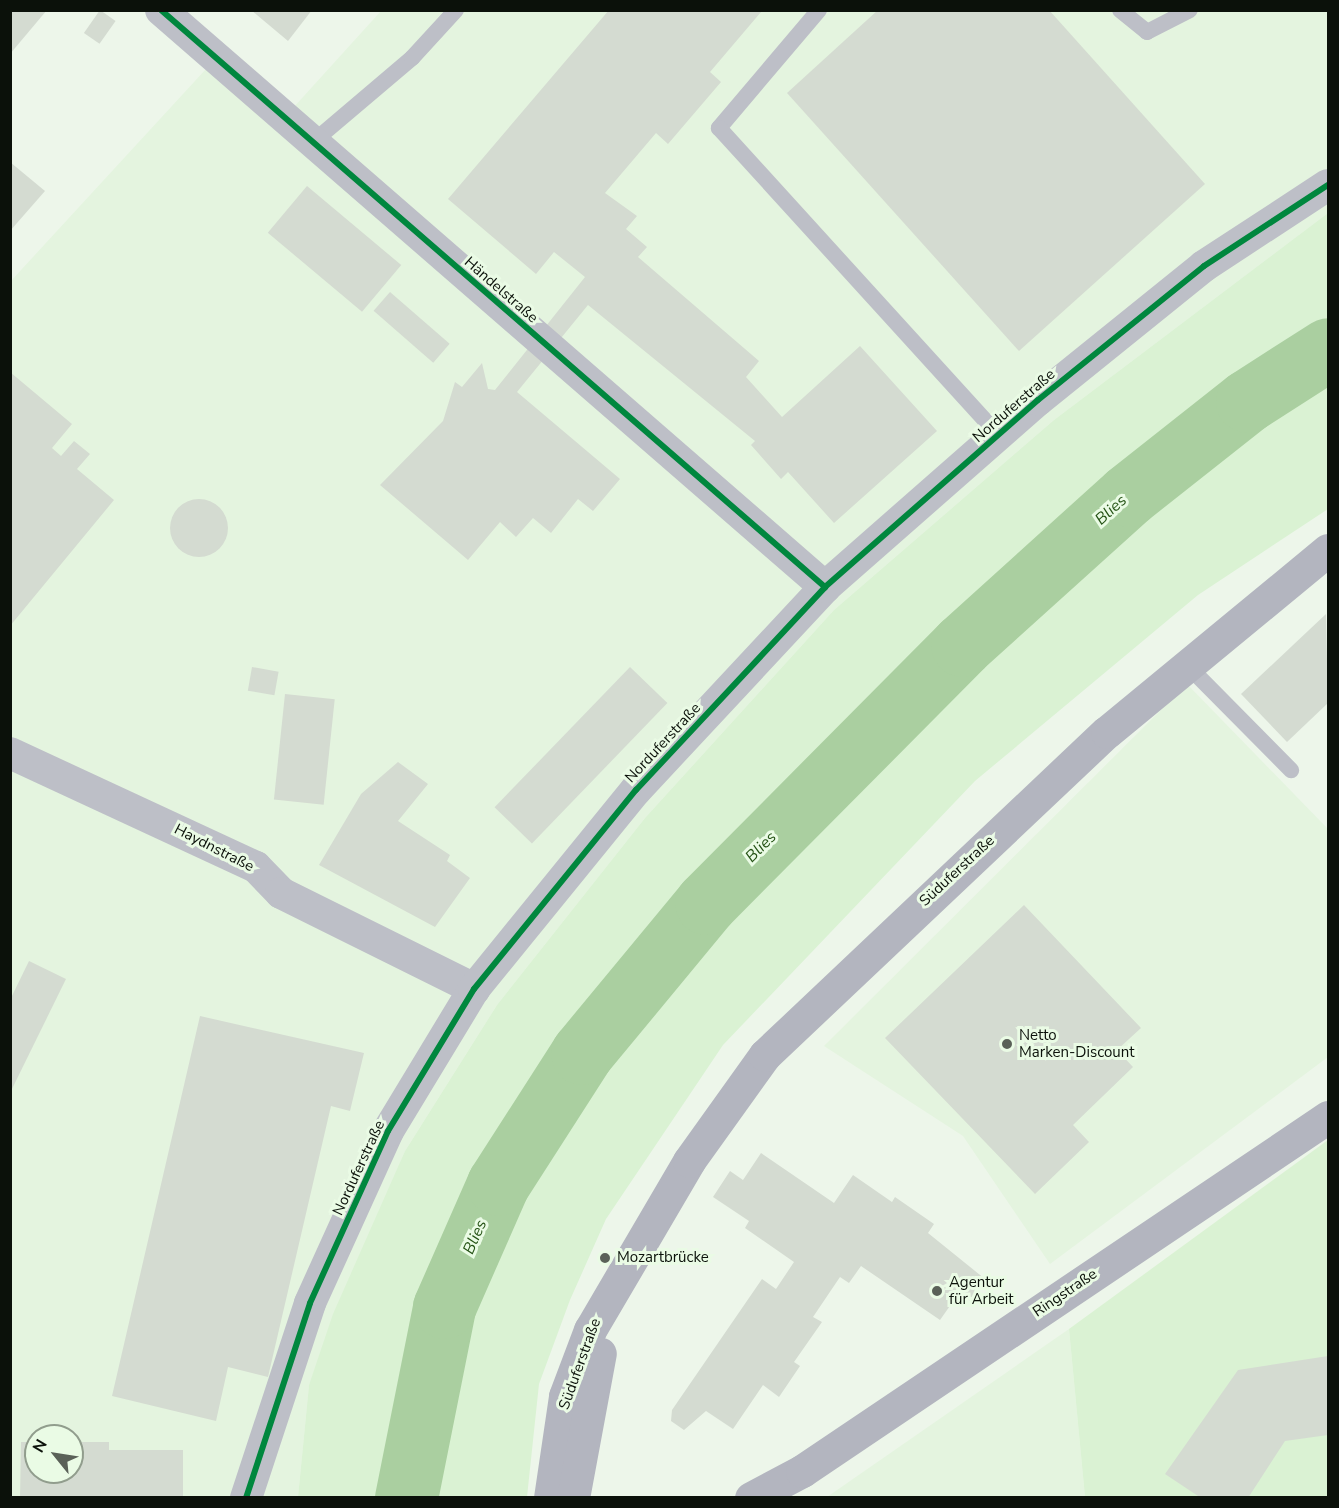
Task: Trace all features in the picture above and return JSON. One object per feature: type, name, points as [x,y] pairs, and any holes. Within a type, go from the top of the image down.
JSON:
[{"type":"main road","name":"Süduferstraße","points":[[550,1497],[565,1396],[590,1330],[689,1161],[765,1055],[799,1019],[1185,663],[1329,550]]},
{"type":"main road","name":"Ringstraße","points":[[751,1497],[802,1471],[1329,1117]]},
{"type":"main road","name":"Süduferstraße","points":[[574,1483],[599,1356],[641,1241]]},
{"type":"main road","name":"Ringstraße","points":[[774,1497],[802,1471]]},
{"type":"main road","points":[[574,1483],[598,1497]]},
{"type":"street","name":"Händelstraße","points":[[162,10],[825,587]]},
{"type":"street","name":"Norduferstraße","points":[[246,1497],[310,1303],[388,1131],[474,989],[636,789],[825,587],[998,435],[1204,266],[1329,185]]},
{"type":"street","name":"Haydnstraße","points":[[10,753],[256,867],[281,893],[474,989]]},
{"type":"lane","points":[[313,142],[412,58],[456,10]]},
{"type":"lane","points":[[819,10],[720,128],[998,435]]},
{"type":"lane","points":[[1120,10],[1147,32],[1190,10]]},
{"type":"lane","points":[[1185,663],[1291,770]]},
{"type":"shaded area","points":[[381,11],[1328,11],[1328,213],[1054,420],[834,610],[645,818],[497,1005],[405,1151],[309,1385],[298,1497],[11,1497],[10,282],[206,69],[274,129]]},
{"type":"shaded area","points":[[1328,213],[1328,509],[1198,595],[975,781],[723,1045],[606,1219],[570,1300],[539,1384],[527,1497],[298,1497],[309,1385],[333,1314],[405,1151],[497,1005],[645,818],[834,610],[1054,420]]},
{"type":"shaded area","points":[[1187,684],[1328,829],[1328,1057],[1050,1264],[963,1136],[824,1046]]},
{"type":"shaded area","points":[[1328,1140],[1328,1497],[1085,1497],[1069,1329]]},
{"type":"shaded area","points":[[1069,1329],[1085,1497],[827,1497]]},
{"type":"building","points":[[10,10],[47,10],[10,54]]},
{"type":"building","points":[[100,10],[116,21],[100,44],[84,33]]},
{"type":"building","points":[[251,10],[312,10],[288,41]]},
{"type":"building","points":[[609,10],[761,12],[710,72],[721,82],[668,144],[656,133],[605,193],[637,216],[626,229],[647,247],[638,257],[759,361],[746,377],[782,417],[860,346],[937,431],[834,523],[788,472],[781,479],[751,445],[755,441],[588,305],[517,392],[620,479],[593,511],[578,499],[551,533],[533,518],[516,537],[500,522],[468,560],[380,485],[443,421],[455,382],[462,387],[482,363],[488,389],[495,390],[585,277],[554,252],[536,274],[448,199]]},
{"type":"building","points":[[878,10],[1049,10],[1205,184],[1019,351],[787,93]]},
{"type":"building","points":[[10,162],[45,191],[10,231]]},
{"type":"building","points":[[307,186],[401,265],[362,312],[268,233]]},
{"type":"building","points":[[390,292],[450,344],[433,363],[374,311]]},
{"type":"building","points":[[10,372],[72,424],[52,448],[61,456],[74,441],[90,454],[77,469],[114,500],[10,626]]},
{"type":"building","points":[[193,499],[205,499],[220,507],[228,522],[228,534],[220,549],[205,557],[193,557],[178,549],[170,534],[170,522],[178,507]]},
{"type":"building","points":[[1326,614],[1328,703],[1287,742],[1241,694]]},
{"type":"building","points":[[252,667],[279,672],[274,695],[248,691]]},
{"type":"building","points":[[630,667],[667,703],[532,843],[495,807]]},
{"type":"building","points":[[285,694],[335,699],[324,805],[274,799]]},
{"type":"building","points":[[398,762],[428,784],[398,821],[450,855],[447,861],[470,878],[435,927],[319,865],[361,794]]},
{"type":"building","name":"Netto Marken-Discount","points":[[1024,905],[1141,1028],[1117,1050],[1133,1067],[1073,1125],[1089,1142],[1035,1194],[885,1038]]},
{"type":"building","points":[[29,961],[66,979],[10,1093],[10,1000]]},
{"type":"building","points":[[200,1016],[364,1053],[350,1111],[331,1106],[268,1377],[228,1367],[216,1421],[112,1396]]},
{"type":"building","name":"Agentur für Arbeit","points":[[761,1153],[834,1203],[853,1175],[892,1202],[895,1197],[934,1224],[928,1233],[985,1279],[970,1301],[959,1293],[940,1320],[861,1266],[849,1283],[840,1277],[813,1317],[822,1322],[794,1362],[800,1366],[779,1397],[763,1385],[733,1429],[706,1411],[684,1430],[671,1421],[672,1410],[762,1279],[776,1289],[794,1262],[745,1228],[749,1221],[713,1197],[730,1171],[743,1180]]},
{"type":"building","points":[[1328,1356],[1328,1435],[1285,1441],[1248,1498],[1201,1498],[1165,1474],[1238,1370]]},
{"type":"building","points":[[21,1442],[24,1442],[24,1484],[84,1484],[84,1442],[109,1442],[109,1450],[183,1450],[183,1498],[20,1498]]},
{"type":"waterway","name":"Blies","points":[[406,1498],[444,1307],[498,1184],[582,1053],[706,903],[962,645],[1128,495],[1247,401],[1328,349]]},
{"type":"cycle path","points":[[161,10],[825,587]]},
{"type":"cycle path","points":[[246,1498],[310,1303],[388,1131],[474,989],[636,790],[825,587],[1038,400],[1204,266],[1328,185]]},
{"type":"place","name":"Netto Marken-Discount","points":[[1007,1044]]},
{"type":"place","name":"Mozartbrücke","points":[[605,1258]]},
{"type":"place","name":"Agentur für Arbeit","points":[[937,1291]]}]
